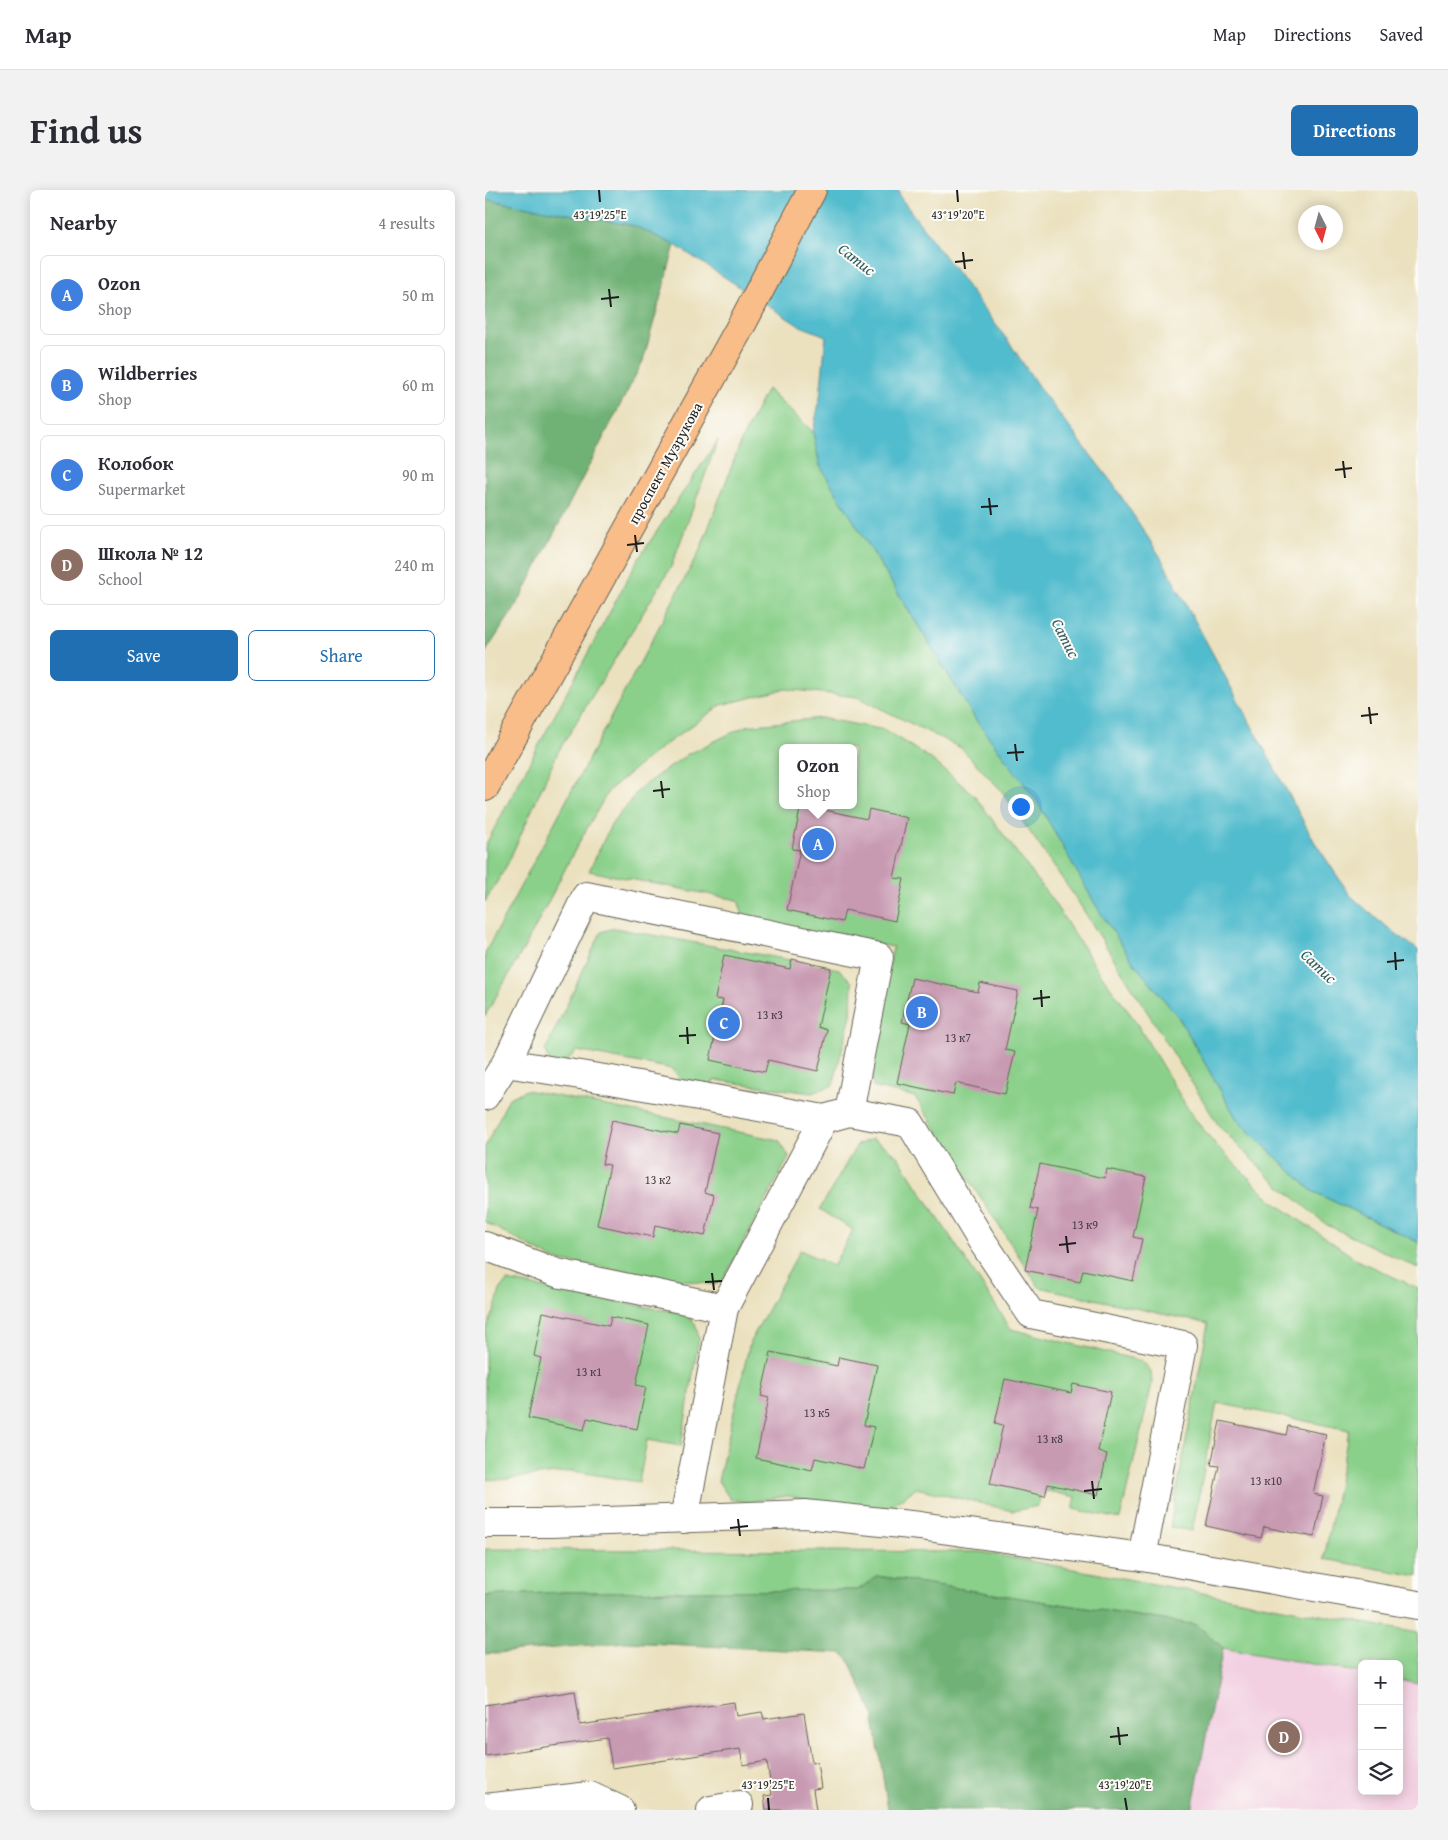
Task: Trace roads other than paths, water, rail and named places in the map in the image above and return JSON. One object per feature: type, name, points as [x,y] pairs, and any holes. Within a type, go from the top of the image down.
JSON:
[{"type":"main road","name":"проспект Музрукова","points":[[485,787],[743,322],[813,190]]},
{"type":"lane","points":[[485,1096],[506,1063],[586,896],[879,957],[836,1116],[724,1308],[684,1519]]},
{"type":"lane","points":[[506,1063],[836,1116],[909,1123],[980,1238],[1031,1314],[1183,1345],[1142,1557]]},
{"type":"lane","points":[[485,1246],[557,1273],[724,1308]]},
{"type":"lane","points":[[485,1523],[551,1523],[805,1514],[920,1526],[1142,1557],[1418,1605]]},
{"type":"lane","points":[[485,1808],[590,1796],[620,1810]]},
{"type":"lane","points":[[711,1810],[739,1805]]},
{"type":"water","name":"Сатис","points":[[485,190],[899,190],[900,197],[1011,345],[1040,389],[1113,484],[1160,556],[1314,841],[1350,895],[1378,920],[1418,950],[1418,1242],[1312,1191],[1238,1121],[1179,1018],[1133,962],[1098,909],[1037,801],[976,720],[820,466],[813,432],[820,398],[826,336],[798,325],[675,245],[635,226],[485,199]]},
{"type":"place","name":"Ozon","points":[[818,844]]},
{"type":"place","name":"Wildberries","points":[[922,1012]]},
{"type":"place","name":"Колобок","points":[[724,1023]]},
{"type":"place","name":"Школа № 12","points":[[1284,1737]]}]
